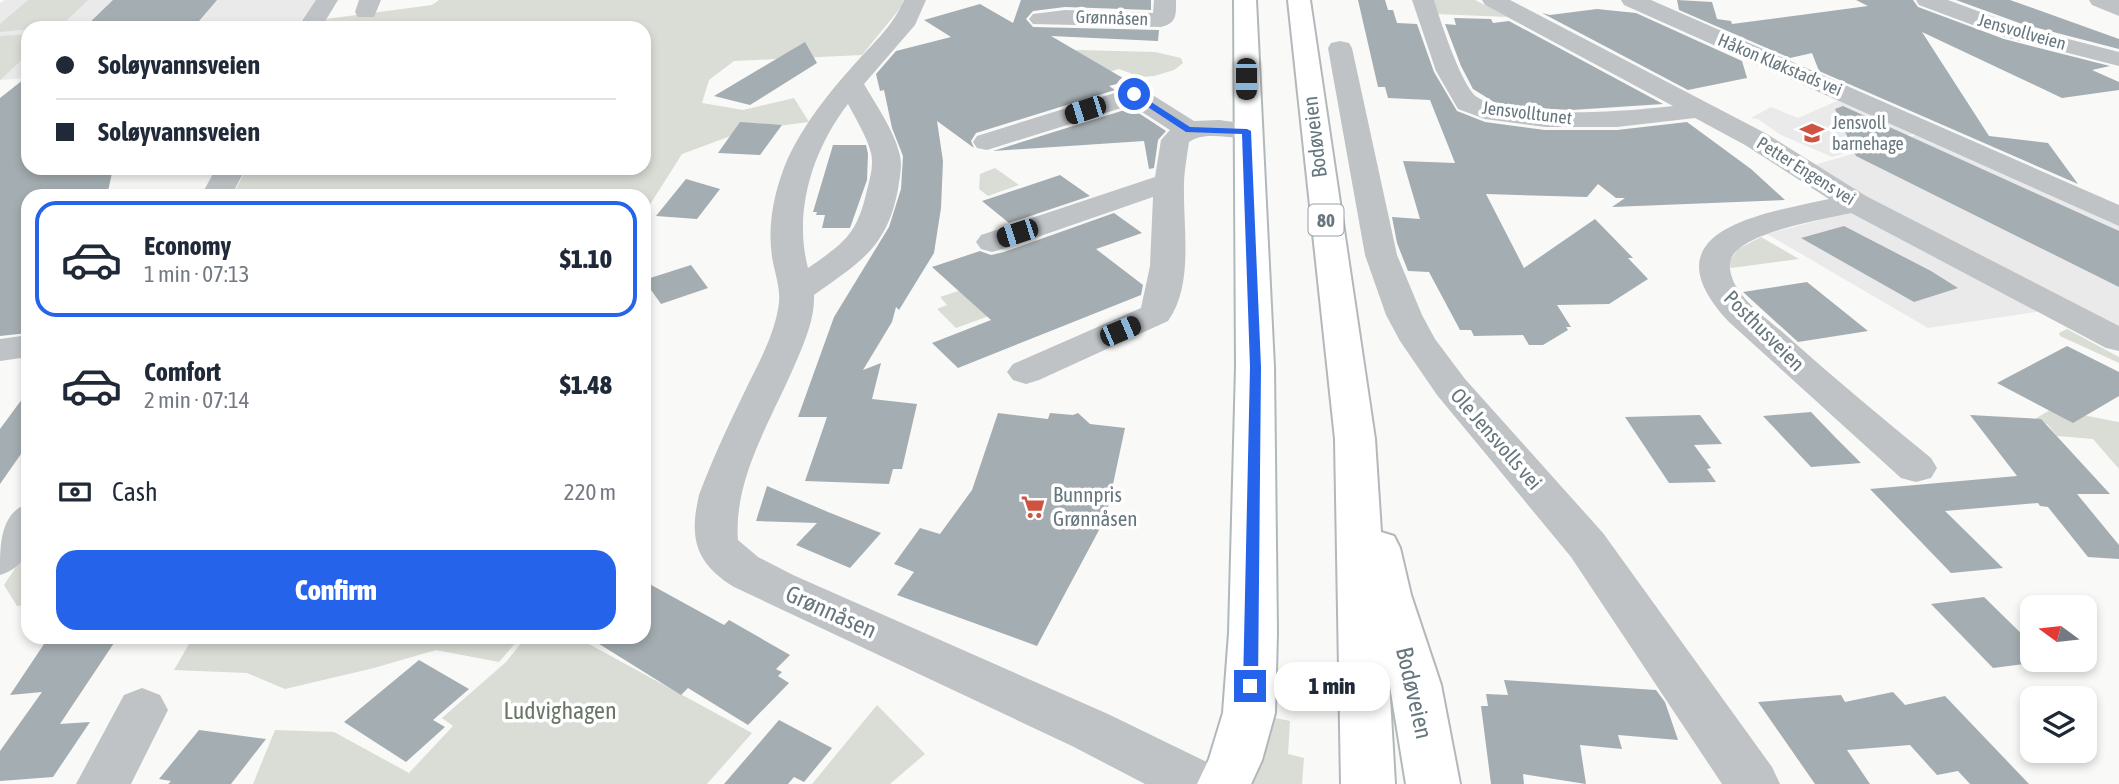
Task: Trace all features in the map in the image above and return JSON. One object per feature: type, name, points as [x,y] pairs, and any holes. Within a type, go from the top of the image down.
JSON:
[{"type":"main road","points":[[1224,784],[1236,760],[1249,713],[1253,633],[1255,367],[1245,0]]},
{"type":"main road","name":"Bodøveien","points":[[1299,0],[1354,439],[1368,784]]},
{"type":"main road","name":"Bodøveien","points":[[1354,439],[1388,595],[1416,685],[1433,784]]},
{"type":"street","points":[[314,21],[327,0]]},
{"type":"street","name":"Grønnåsen","points":[[915,0],[907,20],[819,127],[802,159],[786,220],[788,254],[798,290],[793,321],[778,363],[725,481],[716,512],[715,538],[724,556],[777,588],[1090,730],[1198,784]]},
{"type":"street","name":"Grønnåsen","points":[[1041,19],[1065,17],[1161,20],[1164,18],[1165,0]]},
{"type":"street","name":"Jensvolltunet","points":[[1423,0],[1451,78],[1462,99],[1477,108],[1549,119],[1586,120],[1674,116],[1700,109]]},
{"type":"street","name":"Petter Engens vei","points":[[1493,0],[1766,145],[1855,203],[2119,340]]},
{"type":"street","name":"Håkon Kløkstads vei","points":[[1632,0],[1918,125],[2119,217]]},
{"type":"street","name":"Jensvollveien","points":[[1927,0],[2013,32],[2119,58]]},
{"type":"street","points":[[2099,0],[2119,9]]},
{"type":"street","name":"Ole Jensvolls vei","points":[[1340,48],[1381,255],[1404,315],[1418,341],[1451,387],[1587,545],[1753,784]]},
{"type":"street","points":[[798,290],[849,255],[864,239],[877,217],[887,167],[885,150],[852,85]]},
{"type":"street","points":[[987,142],[1134,94],[1189,130]]},
{"type":"street","points":[[1026,372],[1156,314],[1163,293],[1169,243],[1169,182],[1175,140],[1179,134],[1189,130],[1247,131]]},
{"type":"street","points":[[992,242],[1169,182]]},
{"type":"street","name":"Posthusveien","points":[[1855,203],[1750,229],[1732,238],[1719,249],[1713,259],[1713,270],[1724,293],[1740,312],[1793,362],[1916,468]]},
{"type":"street","points":[[0,350],[21,347]]},
{"type":"street","points":[[1,556],[21,529]]},
{"type":"street","points":[[103,784],[142,710]]},
{"type":"shaded area","points":[[5,0],[318,0],[301,21],[21,21],[21,78],[0,80],[0,3]]},
{"type":"shaded area","points":[[1844,98],[1920,132],[1832,157],[1779,134],[1758,119],[1751,118],[1771,107],[1798,118]]},
{"type":"shaded area","points":[[1926,132],[2119,220],[2119,331],[2075,306],[1928,328],[1767,234],[1873,206],[1811,166]]},
{"type":"green space","points":[[28,0],[88,0],[66,21],[21,21],[21,30],[0,32],[0,24]]},
{"type":"green space","points":[[439,0],[903,0],[902,6],[862,55],[734,61],[709,80],[702,103],[743,110],[794,98],[809,122],[747,130],[682,154],[651,203],[651,189],[236,189],[243,175],[651,175],[651,21],[325,21],[432,5]]},
{"type":"green space","points":[[1433,0],[1475,0],[1508,17],[1436,14]]},
{"type":"green space","points":[[21,34],[21,60],[0,80],[0,36]]},
{"type":"green space","points":[[1067,51],[1155,52],[1181,58],[1183,63],[1174,70],[1154,76],[1141,77],[1119,69],[1078,81]]},
{"type":"green space","points":[[995,168],[1019,185],[988,196],[979,189],[980,174]]},
{"type":"green space","points":[[1761,237],[1799,259],[1731,268],[1729,262],[1738,249]]},
{"type":"green space","points":[[961,290],[989,316],[956,328],[937,309],[947,305],[940,297]]},
{"type":"green space","points":[[2067,329],[2119,357],[2119,363],[2060,336],[2059,333]]},
{"type":"green space","points":[[2050,410],[2119,422],[2119,469],[2093,439],[2057,436],[2047,424],[2033,420]]},
{"type":"green space","points":[[21,560],[21,606],[17,606],[4,585]]},
{"type":"green space","points":[[189,644],[514,644],[499,662],[436,650],[285,689],[247,673],[174,670]]},
{"type":"green space","name":"Ludvighagen","points":[[520,644],[589,644],[752,733],[707,784],[253,784],[275,730],[334,732],[409,773],[453,726],[442,718],[506,662]]},
{"type":"green space","points":[[877,705],[925,754],[890,784],[812,784]]},
{"type":"green space","points":[[1267,716],[1290,721],[1288,754],[1304,758],[1302,784],[1247,784]]},
{"type":"building","points":[[113,0],[217,0],[199,21],[91,21]]},
{"type":"building","points":[[1021,0],[1151,0],[1151,10],[1065,7],[1033,11],[1026,19],[1033,27],[1159,30],[1158,41],[1051,36],[1128,81],[1109,86],[1115,90],[976,133],[971,141],[974,148],[937,121],[943,161],[941,208],[934,253],[899,310],[896,307],[892,322],[863,370],[881,363],[872,399],[917,404],[902,469],[893,469],[889,484],[805,481],[827,417],[798,417],[834,317],[889,227],[901,189],[903,156],[892,128],[884,90],[880,91],[876,74],[896,51],[951,37],[924,20],[980,4],[1013,23]]},
{"type":"building","points":[[1358,0],[1385,0],[1388,10],[1393,10],[1397,23],[1417,24],[1434,72],[1457,111],[1485,122],[1545,130],[1617,130],[1687,122],[1751,169],[1785,200],[1612,207],[1625,198],[1616,198],[1598,184],[1587,197],[1486,194],[1524,268],[1595,219],[1633,258],[1628,258],[1648,279],[1609,304],[1557,305],[1571,327],[1566,327],[1568,330],[1543,345],[1529,345],[1523,335],[1474,336],[1471,330],[1460,330],[1429,272],[1408,271],[1397,243],[1392,217],[1420,219],[1403,161],[1455,163],[1430,100],[1388,98],[1385,87],[1378,87]]},
{"type":"building","points":[[1677,0],[1712,2],[1717,19],[1731,21],[1732,24],[1868,6],[1856,0],[1913,0],[1918,7],[2004,39],[2110,66],[2092,70],[2119,82],[2119,90],[2062,98],[1922,32],[1989,136],[2048,143],[2078,184],[1819,71],[1812,53],[1790,58],[1679,10]]},
{"type":"building","points":[[1956,0],[2010,0],[2119,39],[2119,49],[2022,24]]},
{"type":"building","points":[[1597,9],[1636,13],[1742,61],[1747,78],[1688,90],[1542,13],[1550,15]]},
{"type":"building","points":[[1454,18],[1491,19],[1493,23],[1509,21],[1663,104],[1572,110],[1516,107],[1494,102],[1473,89],[1461,66],[1445,24],[1456,25]]},
{"type":"building","points":[[805,42],[817,63],[750,105],[714,96]]},
{"type":"building","points":[[21,82],[21,175],[112,175],[108,189],[21,189],[21,334],[0,336],[0,98]]},
{"type":"building","points":[[1843,106],[2119,231],[2119,287],[1856,156],[1835,109]]},
{"type":"building","points":[[1131,108],[1166,131],[1158,140],[1154,168],[1149,169],[1144,141],[993,151]]},
{"type":"building","points":[[740,122],[782,125],[760,155],[718,153]]},
{"type":"building","points":[[833,145],[866,145],[868,154],[867,180],[850,228],[822,228],[825,215],[816,215],[817,212],[813,212]]},
{"type":"building","points":[[1060,175],[1090,196],[1009,223],[982,201]]},
{"type":"building","points":[[686,179],[720,189],[697,219],[656,216]]},
{"type":"building","points":[[1114,213],[1142,233],[1096,249],[1143,285],[1141,295],[958,368],[932,343],[991,320],[932,267],[980,251],[991,255],[1004,252]]},
{"type":"building","points":[[1844,226],[1958,288],[1914,302],[1801,238]]},
{"type":"building","points":[[691,265],[708,288],[661,304],[651,290],[651,278]]},
{"type":"building","points":[[1807,282],[1868,331],[1798,342],[1743,292]]},
{"type":"building","points":[[2067,346],[2119,372],[2119,396],[2073,423],[1997,383]]},
{"type":"building","points":[[21,400],[21,454],[0,484],[0,429]]},
{"type":"building","points":[[1811,412],[1861,463],[1811,467],[1763,416]]},
{"type":"building","points":[[998,413],[1048,419],[1050,413],[1078,413],[1090,424],[1125,428],[1106,517],[1037,646],[897,595],[914,572],[894,564],[920,528],[940,534],[972,490]]},
{"type":"building","points":[[1700,415],[1722,444],[1694,445],[1711,468],[1707,469],[1716,482],[1669,483],[1625,417]]},
{"type":"building","points":[[1970,415],[2041,419],[2110,494],[2077,494],[2119,545],[2119,559],[2088,557],[2048,507],[2038,503],[1945,511],[2003,568],[1951,573],[1870,489],[2017,476]]},
{"type":"building","points":[[767,486],[881,533],[850,568],[796,545],[817,523],[756,521]]},
{"type":"building","points":[[651,585],[724,625],[729,620],[790,655],[776,669],[782,672],[778,676],[789,683],[748,725],[688,688],[681,695],[599,644],[651,644]]},
{"type":"building","points":[[1984,597],[2020,632],[2020,665],[1993,668],[1931,604]]},
{"type":"building","points":[[44,644],[113,644],[60,724],[90,722],[53,777],[0,781],[0,751],[42,692],[10,695]]},
{"type":"building","points":[[419,660],[469,689],[433,720],[445,727],[406,762],[344,722]]},
{"type":"building","points":[[1504,680],[1656,690],[1665,702],[1678,740],[1618,735],[1622,749],[1580,745],[1586,784],[1523,774],[1524,784],[1491,784],[1481,706],[1488,706],[1486,694],[1508,695]]},
{"type":"building","points":[[1893,692],[1905,705],[1945,696],[2029,784],[1970,784],[1958,771],[1937,775],[1910,745],[1847,750],[1870,784],[1815,784],[1758,702],[1841,695],[1845,702]]},
{"type":"building","points":[[779,720],[832,748],[804,782],[794,777],[788,784],[724,784]]},
{"type":"building","points":[[199,730],[266,739],[231,784],[168,784],[171,781],[159,779]]},
{"type":"place","name":"Jensvoll barnehage","points":[[1812,133]]},
{"type":"place","name":"Bunnpris Grønnåsen","points":[[1033,507]]},
{"type":"route","points":[[1134,94],[1189,130],[1247,131],[1255,367],[1253,633],[1250,686]]}]
